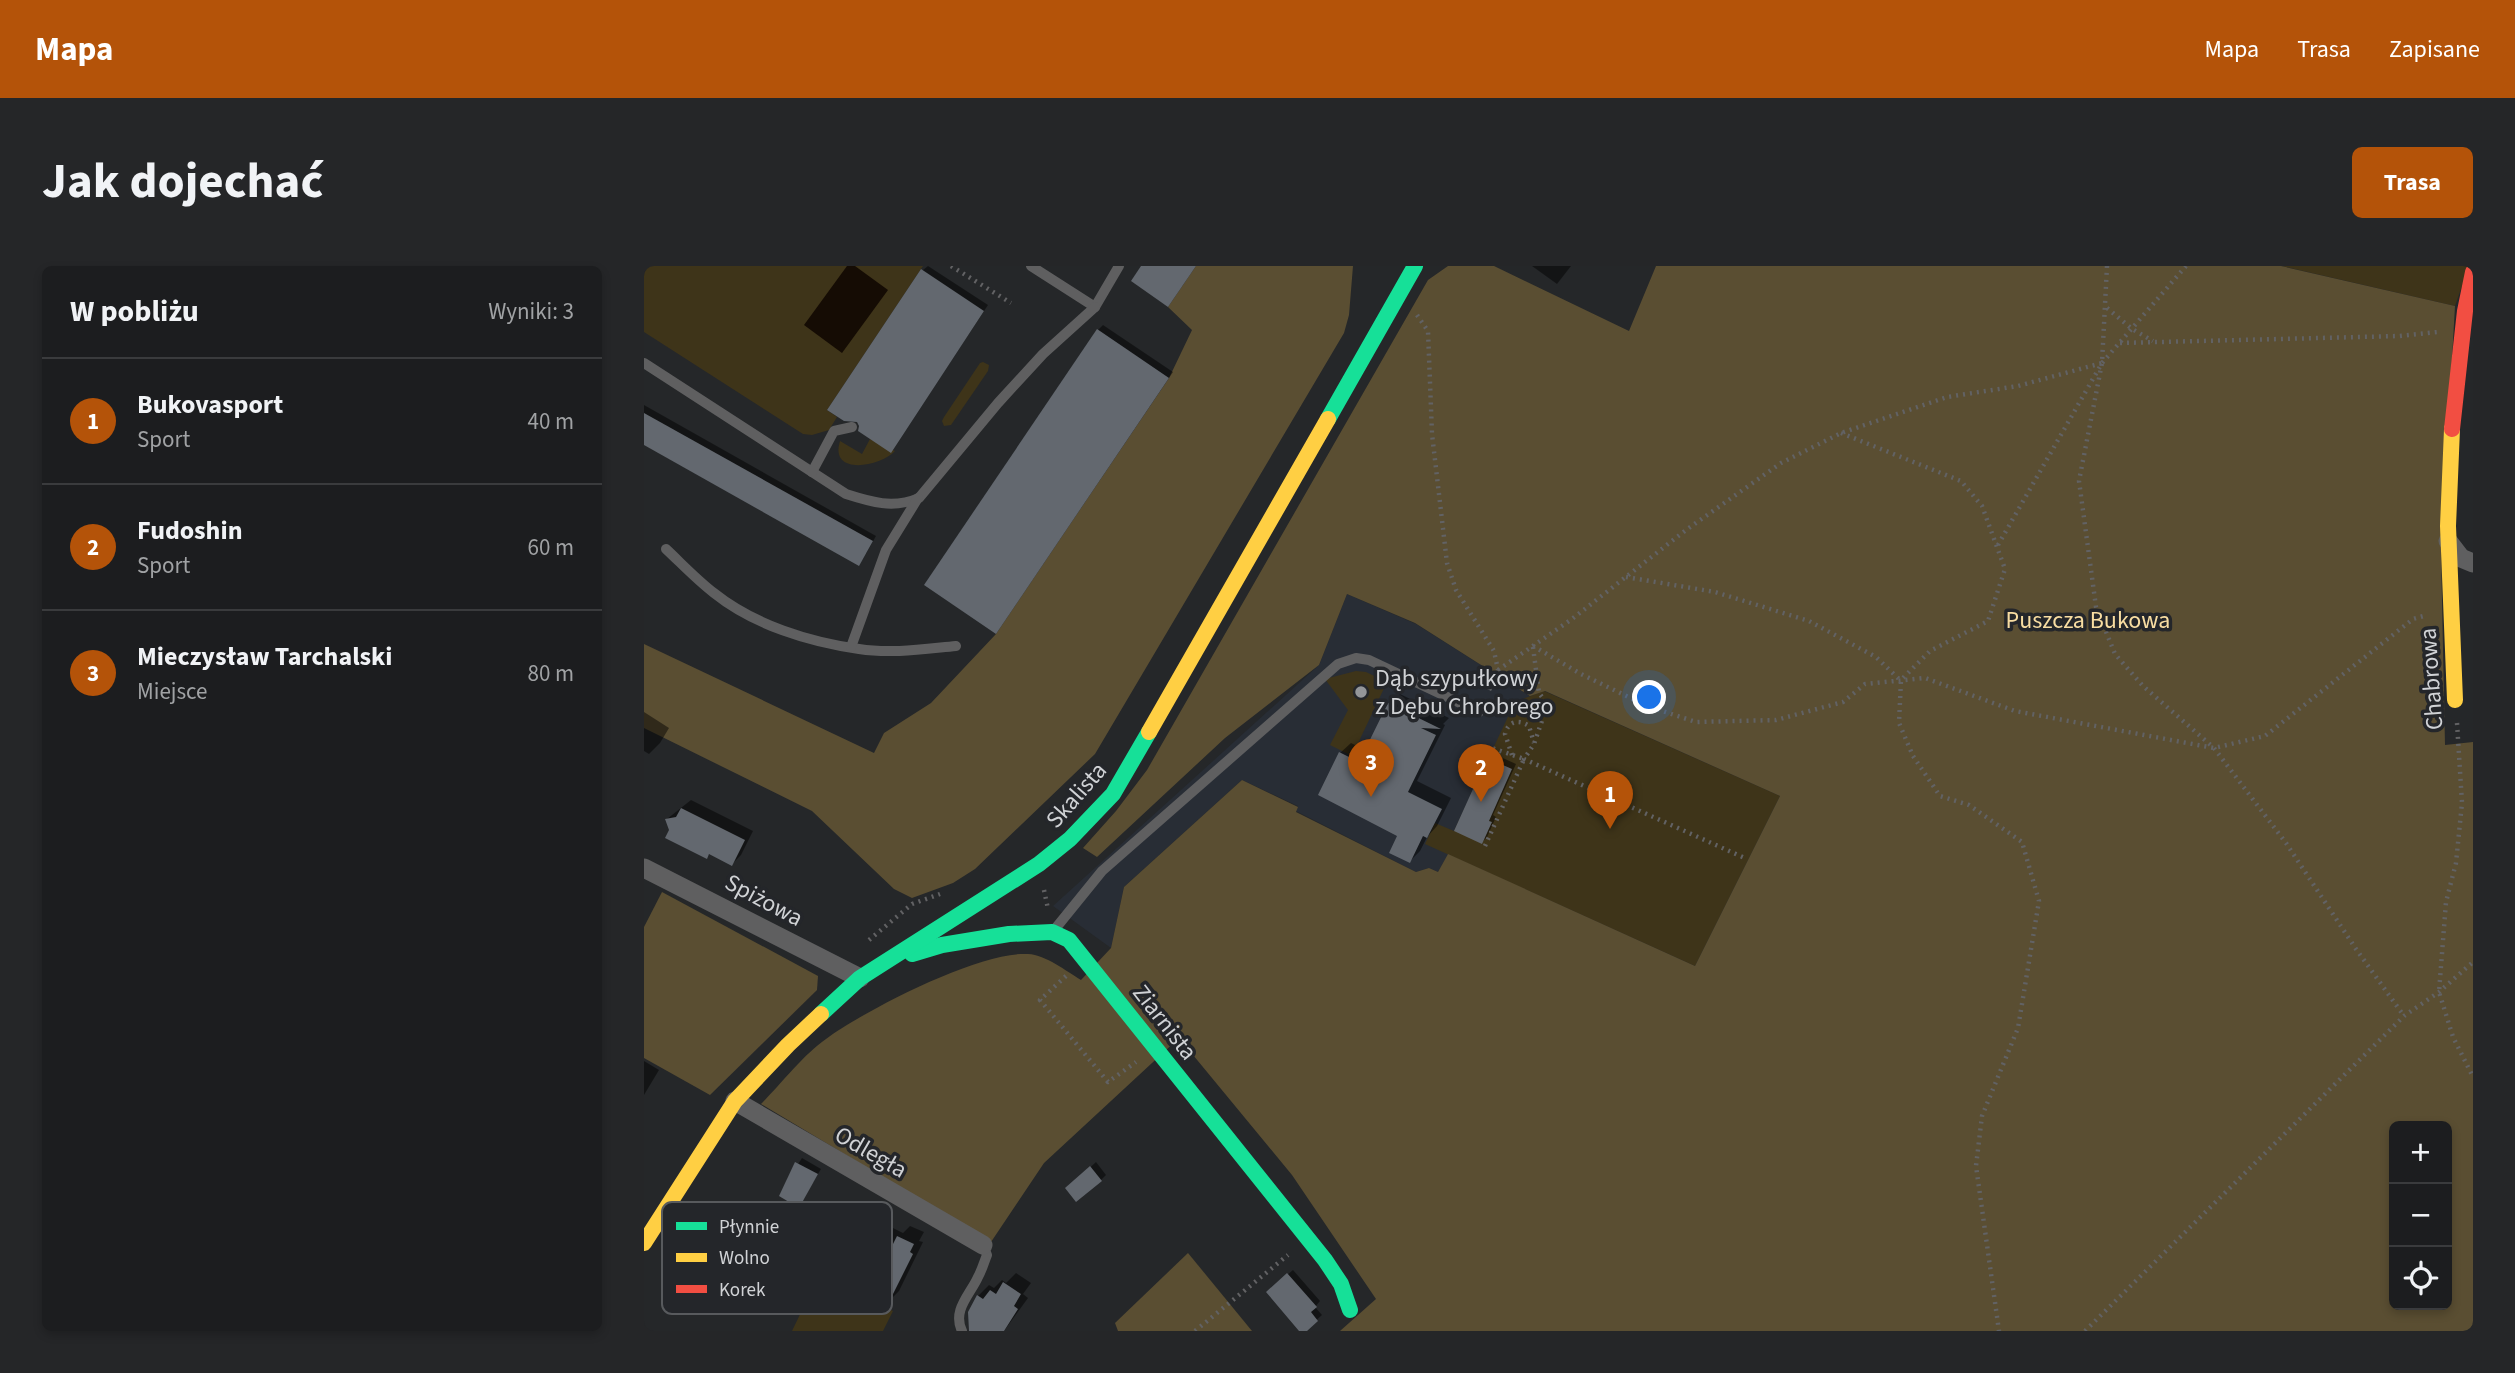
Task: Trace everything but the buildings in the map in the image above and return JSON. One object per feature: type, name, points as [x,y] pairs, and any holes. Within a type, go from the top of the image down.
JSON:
[{"type":"street","name":"Skalista","points":[[670,1202],[735,1101],[860,978],[1039,864],[1070,839],[1113,794],[1415,266]]},
{"type":"street","name":"Chabrowa","points":[[2455,700],[2449,608],[2448,457],[2452,403],[2467,323],[2473,272]]},
{"type":"street","points":[[2448,541],[2456,553],[2473,563]]},
{"type":"street","name":"Spiżowa","points":[[644,868],[860,978]]},
{"type":"street","points":[[860,978],[888,963],[942,945],[1009,934],[1052,932]]},
{"type":"street","name":"Ziarnista","points":[[1052,932],[1069,940],[1085,959],[1307,1238],[1341,1284],[1350,1310]]},
{"type":"street","name":"Odległa","points":[[735,1101],[983,1245]]},
{"type":"street","name":"Skalista","points":[[644,1243],[662,1215]]},
{"type":"lane","points":[[1031,266],[1094,307]]},
{"type":"lane","points":[[851,647],[887,550],[919,498],[998,403],[1043,354],[1094,307],[1119,266]]},
{"type":"lane","points":[[644,363],[846,494],[890,505],[904,504],[919,498]]},
{"type":"lane","points":[[812,472],[834,431],[852,427]]},
{"type":"lane","points":[[666,549],[715,594],[762,622],[810,638],[851,647],[906,651],[956,646]]},
{"type":"lane","points":[[1052,932],[1102,872],[1338,664],[1356,658],[1369,660],[1479,712]]},
{"type":"lane","points":[[962,1331],[959,1327],[960,1306],[978,1278],[987,1255],[983,1245]]},
{"type":"path","points":[[951,266],[1011,303]]},
{"type":"path","points":[[2107,266],[2102,363],[2079,481],[2096,607],[2115,654],[2143,686],[2214,748],[2286,844],[2404,1016]]},
{"type":"path","points":[[1998,545],[2102,363],[2186,266]]},
{"type":"path","points":[[2106,307],[2132,329],[2156,342]]},
{"type":"path","points":[[1415,312],[1428,331],[1432,434],[1447,563],[1456,590],[1494,651],[1498,670]]},
{"type":"path","points":[[2120,343],[2399,336],[2467,323]]},
{"type":"path","points":[[1489,690],[1498,670],[1781,463],[1841,433],[1947,397],[2018,386],[2102,363]]},
{"type":"path","points":[[1841,433],[1961,481],[1982,506],[2005,569],[1988,621],[1930,651],[1901,680],[1899,723],[1913,756],[1940,796],[1969,804],[2022,842],[2039,901],[2018,1028],[1982,1116],[1976,1166],[1999,1331]]},
{"type":"path","points":[[1626,577],[1716,592],[1809,621],[1876,657],[1901,680]]},
{"type":"path","points":[[1533,646],[1581,674],[1647,706],[1696,722],[1776,720],[1843,702],[1865,684],[1925,678],[2015,711],[2214,748],[2265,736],[2413,620],[2449,608]]},
{"type":"path","points":[[1485,846],[1544,718],[1546,706],[1539,693],[1533,646]]},
{"type":"path","name":"Chabrowa","points":[[2455,700],[2462,803],[2456,863],[2446,902],[2439,992],[2453,1037],[2473,1077]]},
{"type":"path","points":[[1512,755],[1505,734],[1508,726],[1513,723],[1529,726],[1534,744]]},
{"type":"path","points":[[1492,748],[1524,759],[1747,859]]},
{"type":"path","points":[[839,968],[878,931],[912,904],[948,891]]},
{"type":"path","points":[[1085,959],[1040,1000],[1108,1082],[1156,1049]]},
{"type":"path","points":[[2085,1331],[2404,1016],[2439,992],[2473,962]]},
{"type":"path","points":[[1195,1331],[1307,1238]]},
{"type":"shaded area","points":[[644,266],[923,266],[827,410],[837,417],[829,430],[812,435],[803,434],[644,332]]},
{"type":"shaded area","points":[[847,266],[855,266],[888,290],[842,353],[804,325]]},
{"type":"shaded area","points":[[2282,266],[2469,266],[2455,306]]},
{"type":"shaded area","points":[[983,362],[989,365],[988,371],[951,425],[944,426],[944,417]]},
{"type":"shaded area","points":[[870,439],[895,451],[888,457],[868,464],[849,464],[842,460],[839,452],[840,441],[862,454]]},
{"type":"shaded area","points":[[1347,594],[1416,624],[1530,696],[1544,691],[1438,872],[1429,868],[1416,872],[1296,811],[1298,806],[1242,780],[1124,887],[1111,948],[1053,906],[1319,665]]},
{"type":"shaded area","points":[[1356,671],[1366,672],[1387,682],[1352,756],[1330,745],[1348,710],[1325,679]]},
{"type":"shaded area","points":[[1544,691],[1780,796],[1695,966],[1425,844],[1435,823],[1454,831],[1515,702]]},
{"type":"shaded area","points":[[800,1314],[892,1314],[883,1331],[792,1331]]},
{"type":"green space","points":[[1196,266],[1353,266],[1349,315],[1344,333],[1095,754],[975,869],[953,883],[912,898],[894,889],[812,811],[644,728],[644,644],[874,753],[884,733],[931,703],[996,634],[1169,378],[1192,330],[1168,307]]},
{"type":"green space","name":"Puszcza Bukowa","points":[[1448,266],[1494,266],[1629,331],[1656,266],[2281,266],[2455,306],[2441,552],[2445,745],[2473,742],[2473,1331],[1340,1331],[1376,1299],[1292,1175],[1179,1038],[1044,1163],[991,1242],[761,1104],[801,1061],[826,1039],[867,1013],[953,972],[1007,956],[1028,954],[1049,960],[1081,980],[1111,948],[1124,887],[1242,780],[1298,807],[1296,812],[1416,872],[1429,868],[1438,872],[1448,854],[1695,966],[1780,796],[1545,691],[1530,696],[1415,623],[1347,594],[1319,665],[1225,738],[1097,857],[1083,848],[1147,770],[1428,280]]},
{"type":"green space","points":[[662,892],[818,976],[817,990],[710,1095],[644,1058],[644,927]]},
{"type":"green space","points":[[1188,1253],[1252,1331],[1118,1331],[1115,1323]]},
{"type":"traffic: fast","points":[[1328,419],[1415,266]]},
{"type":"traffic: fast","points":[[821,1014],[860,978],[1039,864],[1070,839],[1113,794],[1149,732]]},
{"type":"traffic: fast","points":[[912,954],[942,945],[1009,934],[1052,932],[1069,940],[1325,1260],[1341,1284],[1350,1310]]},
{"type":"traffic: slow","points":[[1149,732],[1328,419]]},
{"type":"traffic: slow","points":[[2452,429],[2448,526],[2455,700]]},
{"type":"traffic: slow","points":[[670,1202],[735,1101],[821,1014]]},
{"type":"traffic: slow","points":[[644,1243],[662,1215]]},
{"type":"traffic: jam","points":[[2452,429],[2465,311],[2473,272]]},
{"type":"place","name":"Dąb szypułkowy z Dębu Chrobrego","points":[[1361,692]]},
{"type":"place","name":"Mieczysław Tarchalski","points":[[1371,797]]},
{"type":"place","name":"Fudoshin","points":[[1481,802]]},
{"type":"place","name":"Bukovasport","points":[[1610,829]]}]
